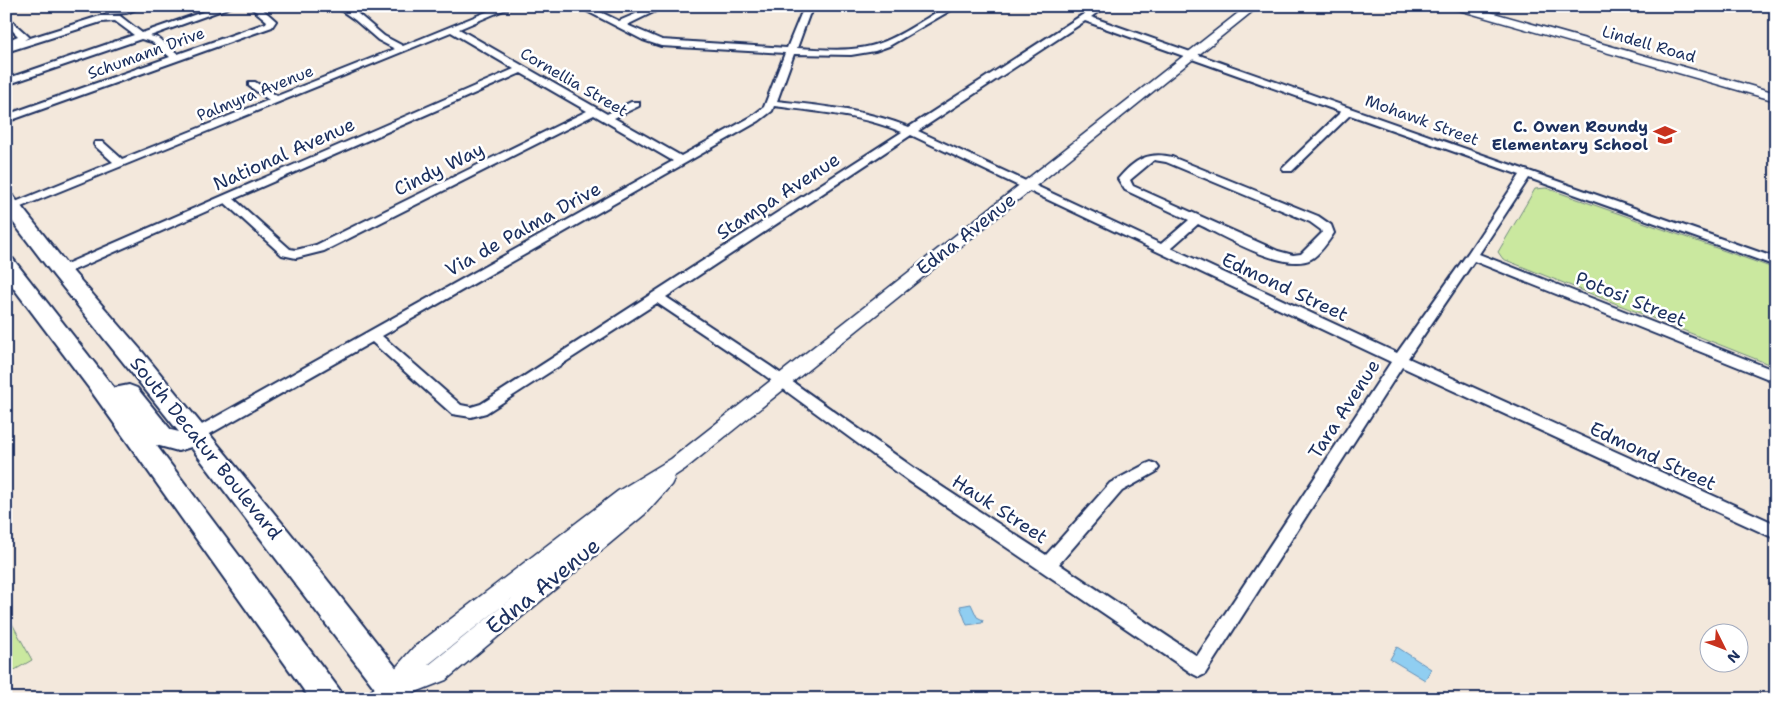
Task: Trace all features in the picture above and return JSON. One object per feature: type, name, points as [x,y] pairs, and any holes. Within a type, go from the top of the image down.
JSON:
[{"type":"main road","name":"South Decatur Boulevard","points":[[8,205],[281,542],[391,695]]},
{"type":"main road","points":[[6,264],[109,398],[328,699]]},
{"type":"main road","points":[[109,398],[129,394],[162,437],[178,442],[196,435]]},
{"type":"street","points":[[102,6],[107,11],[127,10],[139,6]]},
{"type":"street","points":[[6,82],[229,6]]},
{"type":"street","name":"Schumann Drive","points":[[6,120],[269,25],[272,21],[253,6]]},
{"type":"street","points":[[339,6],[358,18],[381,38],[402,49]]},
{"type":"street","points":[[350,13],[368,6]]},
{"type":"street","name":"Palmyra Avenue","points":[[8,205],[120,163],[509,6]]},
{"type":"street","points":[[581,6],[646,38],[676,45],[852,52],[872,49],[886,44],[954,6]]},
{"type":"street","points":[[619,25],[662,6]]},
{"type":"street","name":"Via de Palma Drive","points":[[196,435],[756,119],[768,109],[805,14],[813,6]]},
{"type":"street","name":"Stampa Avenue","points":[[471,412],[486,408],[1102,6]]},
{"type":"street","name":"Edna Avenue","points":[[391,695],[438,672],[638,508],[678,464],[1254,6]]},
{"type":"street","name":"Lindell Road","points":[[1456,6],[1776,97]]},
{"type":"street","points":[[6,49],[100,19],[117,18],[141,36],[155,40],[177,58]]},
{"type":"street","name":"Mohawk Street","points":[[1085,18],[1776,262]]},
{"type":"street","points":[[6,19],[24,37],[6,44]]},
{"type":"street","name":"Cornellia Street","points":[[452,29],[682,161]]},
{"type":"street","name":"National Avenue","points":[[61,271],[521,68]]},
{"type":"street","points":[[252,84],[276,100]]},
{"type":"street","name":"Edmond Street","points":[[771,103],[858,114],[880,119],[1399,360],[1776,532]]},
{"type":"street","points":[[607,118],[635,104]]},
{"type":"street","points":[[1288,169],[1348,110]]},
{"type":"street","name":"Cindy Way","points":[[227,199],[286,252],[296,254],[320,248],[595,111]]},
{"type":"street","points":[[98,144],[120,163]]},
{"type":"street","points":[[1154,157],[1168,158],[1314,219],[1326,228],[1328,234],[1312,253],[1298,260],[1274,254],[1196,220],[1129,188],[1124,179],[1147,160],[1154,157]]},
{"type":"street","name":"Tara Avenue","points":[[1199,668],[1399,360],[1472,256],[1526,174]]},
{"type":"street","points":[[1161,250],[1196,220]]},
{"type":"street","name":"Potosi Street","points":[[1472,256],[1776,377]]},
{"type":"street","name":"Hauk Street","points":[[658,297],[762,367],[915,477],[1199,668]]},
{"type":"street","points":[[373,335],[458,410],[471,412]]},
{"type":"street","points":[[1048,565],[1116,487],[1151,468]]},
{"type":"green space","points":[[1546,188],[1776,269],[1776,367],[1503,259],[1498,252],[1535,189]]},
{"type":"green space","points":[[9,618],[32,660],[6,675],[6,620]]},
{"type":"water","points":[[971,604],[977,617],[983,620],[982,623],[967,625],[960,606]]},
{"type":"water","points":[[1397,647],[1431,669],[1425,680],[1390,659]]},
{"type":"place","name":"C. Owen Roundy Elementary School","points":[[1665,135]]}]
